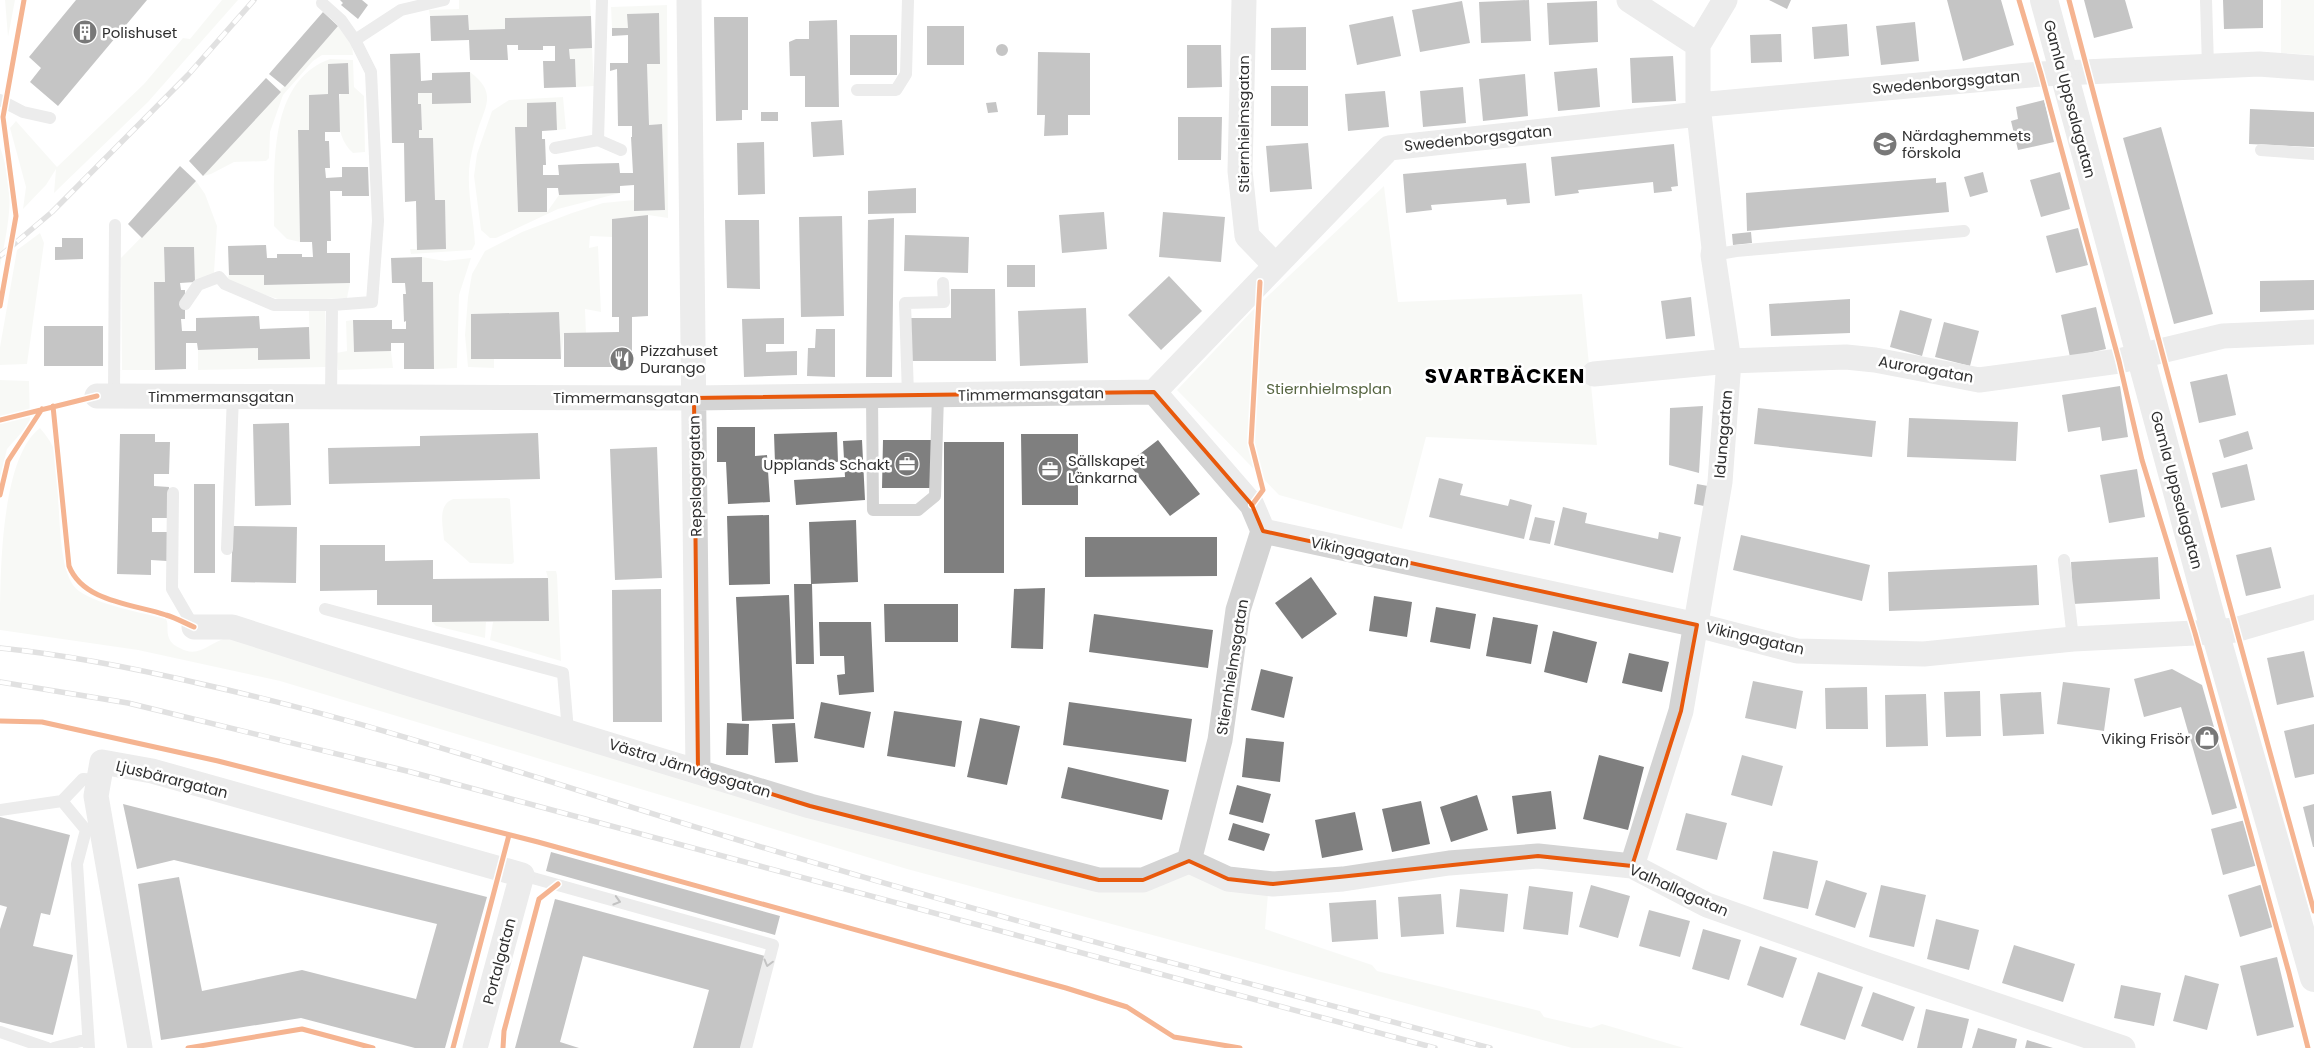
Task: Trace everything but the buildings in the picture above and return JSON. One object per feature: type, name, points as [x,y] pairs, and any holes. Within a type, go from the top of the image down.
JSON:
[{"type":"street","name":"Repslagargatan","points":[[689,0],[698,771]]},
{"type":"street","name":"Stiernhielmsgatan","points":[[1244,0],[1240,171],[1247,236],[1275,265]]},
{"type":"street","points":[[1629,0],[1698,45],[1725,0]]},
{"type":"street","name":"Gamla Uppsalagatan","points":[[2044,0],[2062,73],[2215,632],[2313,969]]},
{"type":"street","name":"Idunagatan","points":[[1632,866],[1681,711],[1720,482],[1729,361],[1713,255],[1714,248],[1699,110],[1698,45]]},
{"type":"street","name":"Swedenborgsgatan","points":[[1275,265],[1389,148],[1699,110],[2062,73],[2259,64],[2314,68]]},
{"type":"street","points":[[1263,531],[1252,505],[1154,392],[1275,265]]},
{"type":"street","name":"Auroragatan","points":[[1594,374],[1729,361],[1846,358],[1875,360],[1979,380],[2119,361],[2223,336],[2314,332]]},
{"type":"street","name":"Timmermansgatan","points":[[106,396],[694,398],[1154,392]]},
{"type":"street","name":"Stiernhielmsgatan","points":[[1188,862],[1220,740],[1238,610],[1263,531]]},
{"type":"street","name":"Vikingagatan","points":[[1263,531],[1696,625],[1797,651],[1924,654],[2073,639],[2215,632],[2235,630],[2314,607]]},
{"type":"street","name":"Västra Järnvägsgatan","points":[[194,628],[232,626],[404,682],[810,806],[1099,880],[1143,880],[1188,862]]},
{"type":"street","name":"Ljusbärargatan","points":[[140,1048],[96,796],[102,762],[152,771],[522,875]]},
{"type":"street","name":"Valhallagatan","points":[[1188,862],[1228,879],[1272,884],[1343,879],[1449,863],[1538,856],[1632,866],[1707,905],[1881,967],[2123,1048]]},
{"type":"street","name":"Portalgatan","points":[[475,1048],[522,875]]},
{"type":"lane","points":[[355,40],[401,10],[444,0]]},
{"type":"lane","points":[[598,140],[602,0]]},
{"type":"lane","points":[[857,90],[896,90],[906,74],[908,0]]},
{"type":"lane","points":[[2206,0],[2208,66]]},
{"type":"lane","points":[[185,304],[198,286],[219,278],[225,284],[274,305],[332,305],[372,302],[378,221],[371,72],[355,40],[341,20],[322,3]]},
{"type":"lane","points":[[0,100],[24,112],[50,118]]},
{"type":"lane","points":[[556,148],[598,140],[621,150]]},
{"type":"lane","points":[[2261,150],[2314,154]]},
{"type":"lane","points":[[106,396],[115,225]]},
{"type":"lane","points":[[1713,255],[1736,251],[1964,231]]},
{"type":"lane","points":[[908,395],[905,303],[944,302],[944,283]]},
{"type":"lane","points":[[332,305],[332,397]]},
{"type":"lane","points":[[872,396],[873,510],[918,510],[935,496],[938,395]]},
{"type":"lane","points":[[227,550],[233,396]]},
{"type":"lane","points":[[174,493],[172,589],[194,628]]},
{"type":"lane","points":[[2064,560],[2073,639]]},
{"type":"lane","points":[[325,609],[563,674],[568,731]]},
{"type":"lane","points":[[0,810],[62,801],[83,779],[99,780]]},
{"type":"lane","points":[[54,1048],[89,1043],[76,864],[86,830],[62,801]]},
{"type":"lane","points":[[522,875],[570,887],[773,946],[746,1048]]},
{"type":"lane","points":[[0,1032],[46,1048]]},
{"type":"highlighted area","points":[[1154,392],[1252,505],[1263,531],[1697,625],[1681,711],[1632,866],[1538,856],[1273,884],[1228,879],[1189,861],[1143,880],[1099,880],[810,806],[698,771],[694,398]]},
{"type":"green space","points":[[5,0],[15,0],[8,37]]},
{"type":"green space","points":[[222,0],[238,0],[148,102],[54,193],[56,169],[46,185],[23,209],[26,187],[10,128],[16,121],[57,167],[144,84],[183,38],[190,39]]},
{"type":"green space","points":[[459,0],[590,0],[591,16],[505,18],[505,29],[469,30],[468,15],[430,16],[429,10],[459,9]]},
{"type":"green space","points":[[2281,0],[2314,0],[2314,55],[2281,53]]},
{"type":"green space","points":[[667,5],[668,218],[648,215],[612,219],[612,237],[590,236],[589,248],[598,246],[601,312],[585,309],[586,333],[564,333],[561,359],[559,312],[472,314],[471,359],[494,359],[494,368],[468,367],[465,335],[468,297],[472,274],[485,251],[522,232],[603,203],[634,200],[635,211],[664,210],[662,124],[649,125],[647,64],[660,64],[659,13],[628,14],[628,28],[612,28],[611,7]]},
{"type":"green space","points":[[338,26],[352,44],[353,55],[322,55],[313,61],[283,95],[270,132],[269,158],[266,161],[234,162],[203,176]]},
{"type":"green space","points":[[592,48],[594,86],[576,87],[575,59],[570,59],[569,49]]},
{"type":"green space","points":[[330,59],[353,60],[354,87],[364,96],[365,152],[353,153],[341,134],[338,111],[348,64],[328,64],[328,94],[309,95],[309,130],[298,131],[300,242],[287,239],[274,226],[275,155],[278,130],[284,107],[294,87],[309,71]]},
{"type":"green space","points":[[470,72],[483,86],[487,98],[473,146],[469,169],[469,191],[475,244],[472,250],[411,254],[410,249],[446,249],[445,200],[435,200],[433,138],[419,138],[419,130],[422,130],[421,104],[418,104],[418,93],[432,93],[471,103]]},
{"type":"green space","points":[[563,97],[566,129],[557,130],[556,102],[527,103],[527,127],[515,127],[518,212],[547,212],[559,195],[620,193],[558,209],[496,238],[490,238],[481,230],[474,176],[477,154],[492,111],[509,100]]},
{"type":"green space","points":[[0,147],[8,179],[9,207],[0,267]]},
{"type":"green space","points":[[196,181],[205,194],[217,226],[214,273],[195,282],[194,247],[164,248],[165,282],[154,283],[155,370],[122,370],[121,258]]},
{"type":"green space","name":"Stiernhielmsplan","points":[[1384,186],[1398,302],[1582,294],[1597,445],[1426,437],[1402,529],[1279,495],[1177,390],[1252,311]]},
{"type":"green space","points":[[40,233],[44,243],[27,364],[0,365],[0,347],[17,250]]},
{"type":"green space","points":[[422,257],[445,261],[471,258],[459,295],[457,368],[434,369],[433,283],[422,282]]},
{"type":"green space","points":[[229,275],[264,275],[265,285],[350,283],[347,298],[284,301],[238,286],[227,279]]},
{"type":"green space","points":[[309,311],[325,311],[326,367],[198,370],[198,350],[258,348],[258,360],[310,359]]},
{"type":"green space","points":[[353,320],[354,352],[391,351],[393,368],[338,370],[336,353],[347,351],[346,321]]},
{"type":"green space","points":[[0,380],[29,381],[30,423],[7,449],[0,478]]},
{"type":"green space","points":[[40,428],[53,447],[56,461],[62,545],[65,565],[71,581],[79,591],[98,601],[166,619],[168,635],[171,641],[176,646],[187,651],[198,651],[227,638],[1119,886],[1176,871],[1268,894],[1265,929],[1372,965],[1377,971],[1540,1011],[1544,1017],[1591,1028],[1602,1024],[1684,1048],[1572,1048],[907,869],[280,681],[138,650],[0,630],[2,551],[10,491],[17,465],[27,443]]},
{"type":"green space","points":[[453,499],[510,499],[514,562],[512,564],[470,563],[444,540],[442,516],[448,502]]},
{"type":"green space","points":[[546,571],[556,571],[557,575],[561,661],[490,640],[493,622],[549,621],[548,578]]},
{"type":"green space","points":[[432,622],[486,622],[485,638],[436,626]]},
{"type":"railway","points":[[0,256],[52,212],[188,75],[254,0]]},
{"type":"railway","points":[[0,648],[52,654],[129,668],[339,718],[472,757],[735,839],[923,894],[1490,1048]]},
{"type":"railway","points":[[0,682],[128,703],[411,772],[1435,1048]]},
{"type":"cycle path","points":[[0,306],[16,216],[3,117],[24,0]]},
{"type":"cycle path","points":[[2019,0],[2119,361],[2142,460],[2195,633],[2308,1048]]},
{"type":"cycle path","points":[[2069,0],[2220,570],[2314,911]]},
{"type":"cycle path","points":[[1252,505],[1263,490],[1251,443],[1260,282]]},
{"type":"cycle path","points":[[0,420],[97,396]]},
{"type":"cycle path","points":[[53,406],[69,566],[76,578],[85,587],[110,600],[170,616],[194,627]]},
{"type":"cycle path","points":[[0,495],[8,461],[42,409]]},
{"type":"cycle path","points":[[0,721],[42,722],[218,761],[538,842],[1066,988],[1127,1007],[1174,1037],[1240,1048]]},
{"type":"cycle path","points":[[453,1048],[509,835]]},
{"type":"cycle path","points":[[503,1048],[504,1031],[539,899],[558,884]]},
{"type":"cycle path","points":[[188,1048],[302,1029],[373,1048]]},
{"type":"place","name":"Polishuset","points":[[85,32]]},
{"type":"place","name":"Närdaghemmets förskola","points":[[1885,144]]},
{"type":"place","name":"Pizzahuset Durango","points":[[622,359]]},
{"type":"place","name":"Upplands Schakt","points":[[907,464]]},
{"type":"place","name":"Sällskapet Länkarna","points":[[1050,469]]},
{"type":"place","name":"Viking Frisör","points":[[2207,738]]},
{"type":"district","name":"SVARTBÄCKEN","points":[[1505,376]]}]
